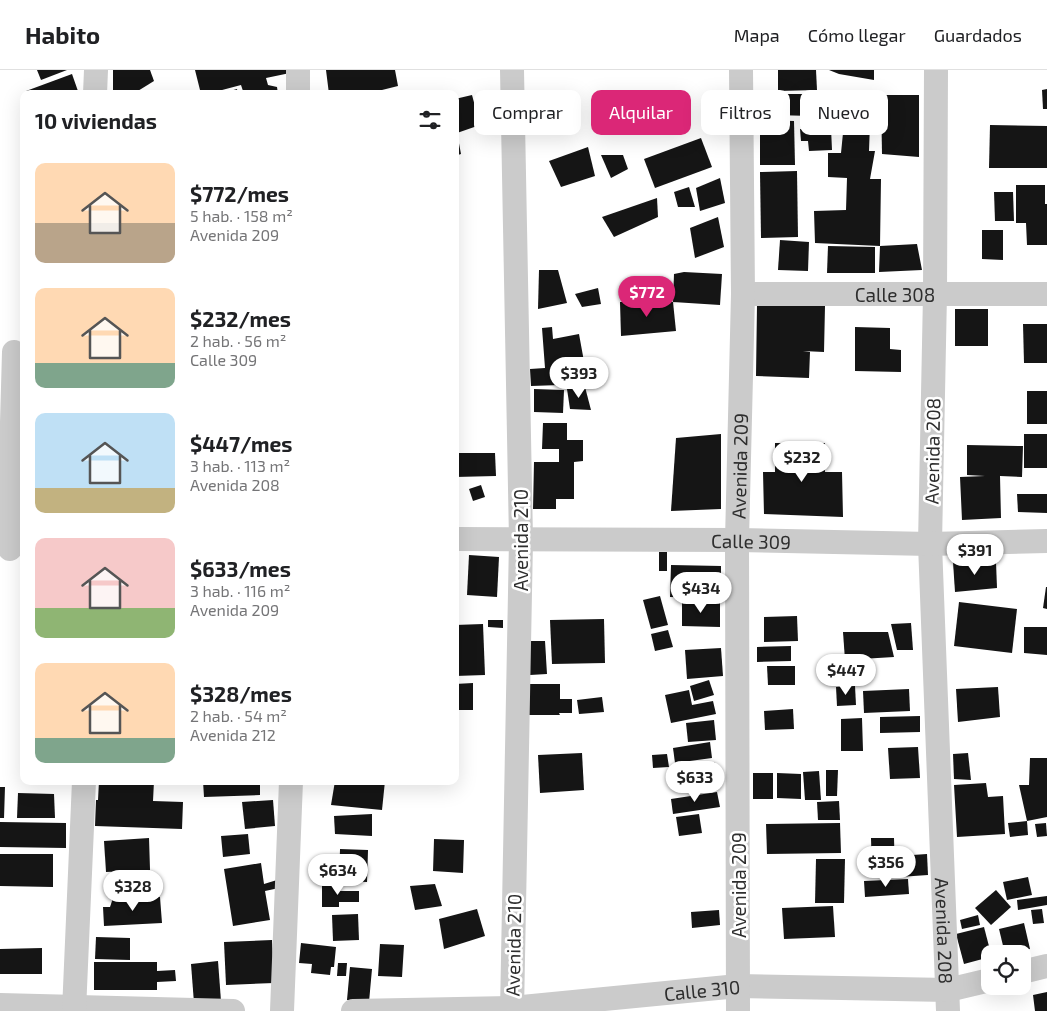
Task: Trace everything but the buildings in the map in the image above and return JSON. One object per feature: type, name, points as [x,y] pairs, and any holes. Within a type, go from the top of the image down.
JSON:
[{"type":"street","points":[[95,90],[96,70]]},
{"type":"street","points":[[298,70],[298,90]]},
{"type":"street","name":"Avenida 210","points":[[512,70],[521,540],[512,1010]]},
{"type":"street","name":"Avenida 209","points":[[738,1011],[737,540],[743,294],[741,70]]},
{"type":"street","name":"Avenida 208","points":[[936,70],[935,294],[930,544],[948,1001]]},
{"type":"street","name":"Calle 308","points":[[743,294],[1047,294]]},
{"type":"street","points":[[11,549],[14,352]]},
{"type":"street","name":"Calle 309","points":[[459,539],[737,540],[930,544],[1047,541]]},
{"type":"street","points":[[74,1009],[84,785]]},
{"type":"street","points":[[282,1011],[291,785]]},
{"type":"street","points":[[1031,970],[1047,966]]},
{"type":"street","name":"Calle 310","points":[[353,1011],[512,1010],[738,986],[948,1001],[981,984]]},
{"type":"street","points":[[0,1004],[74,1009],[233,1011]]}]
